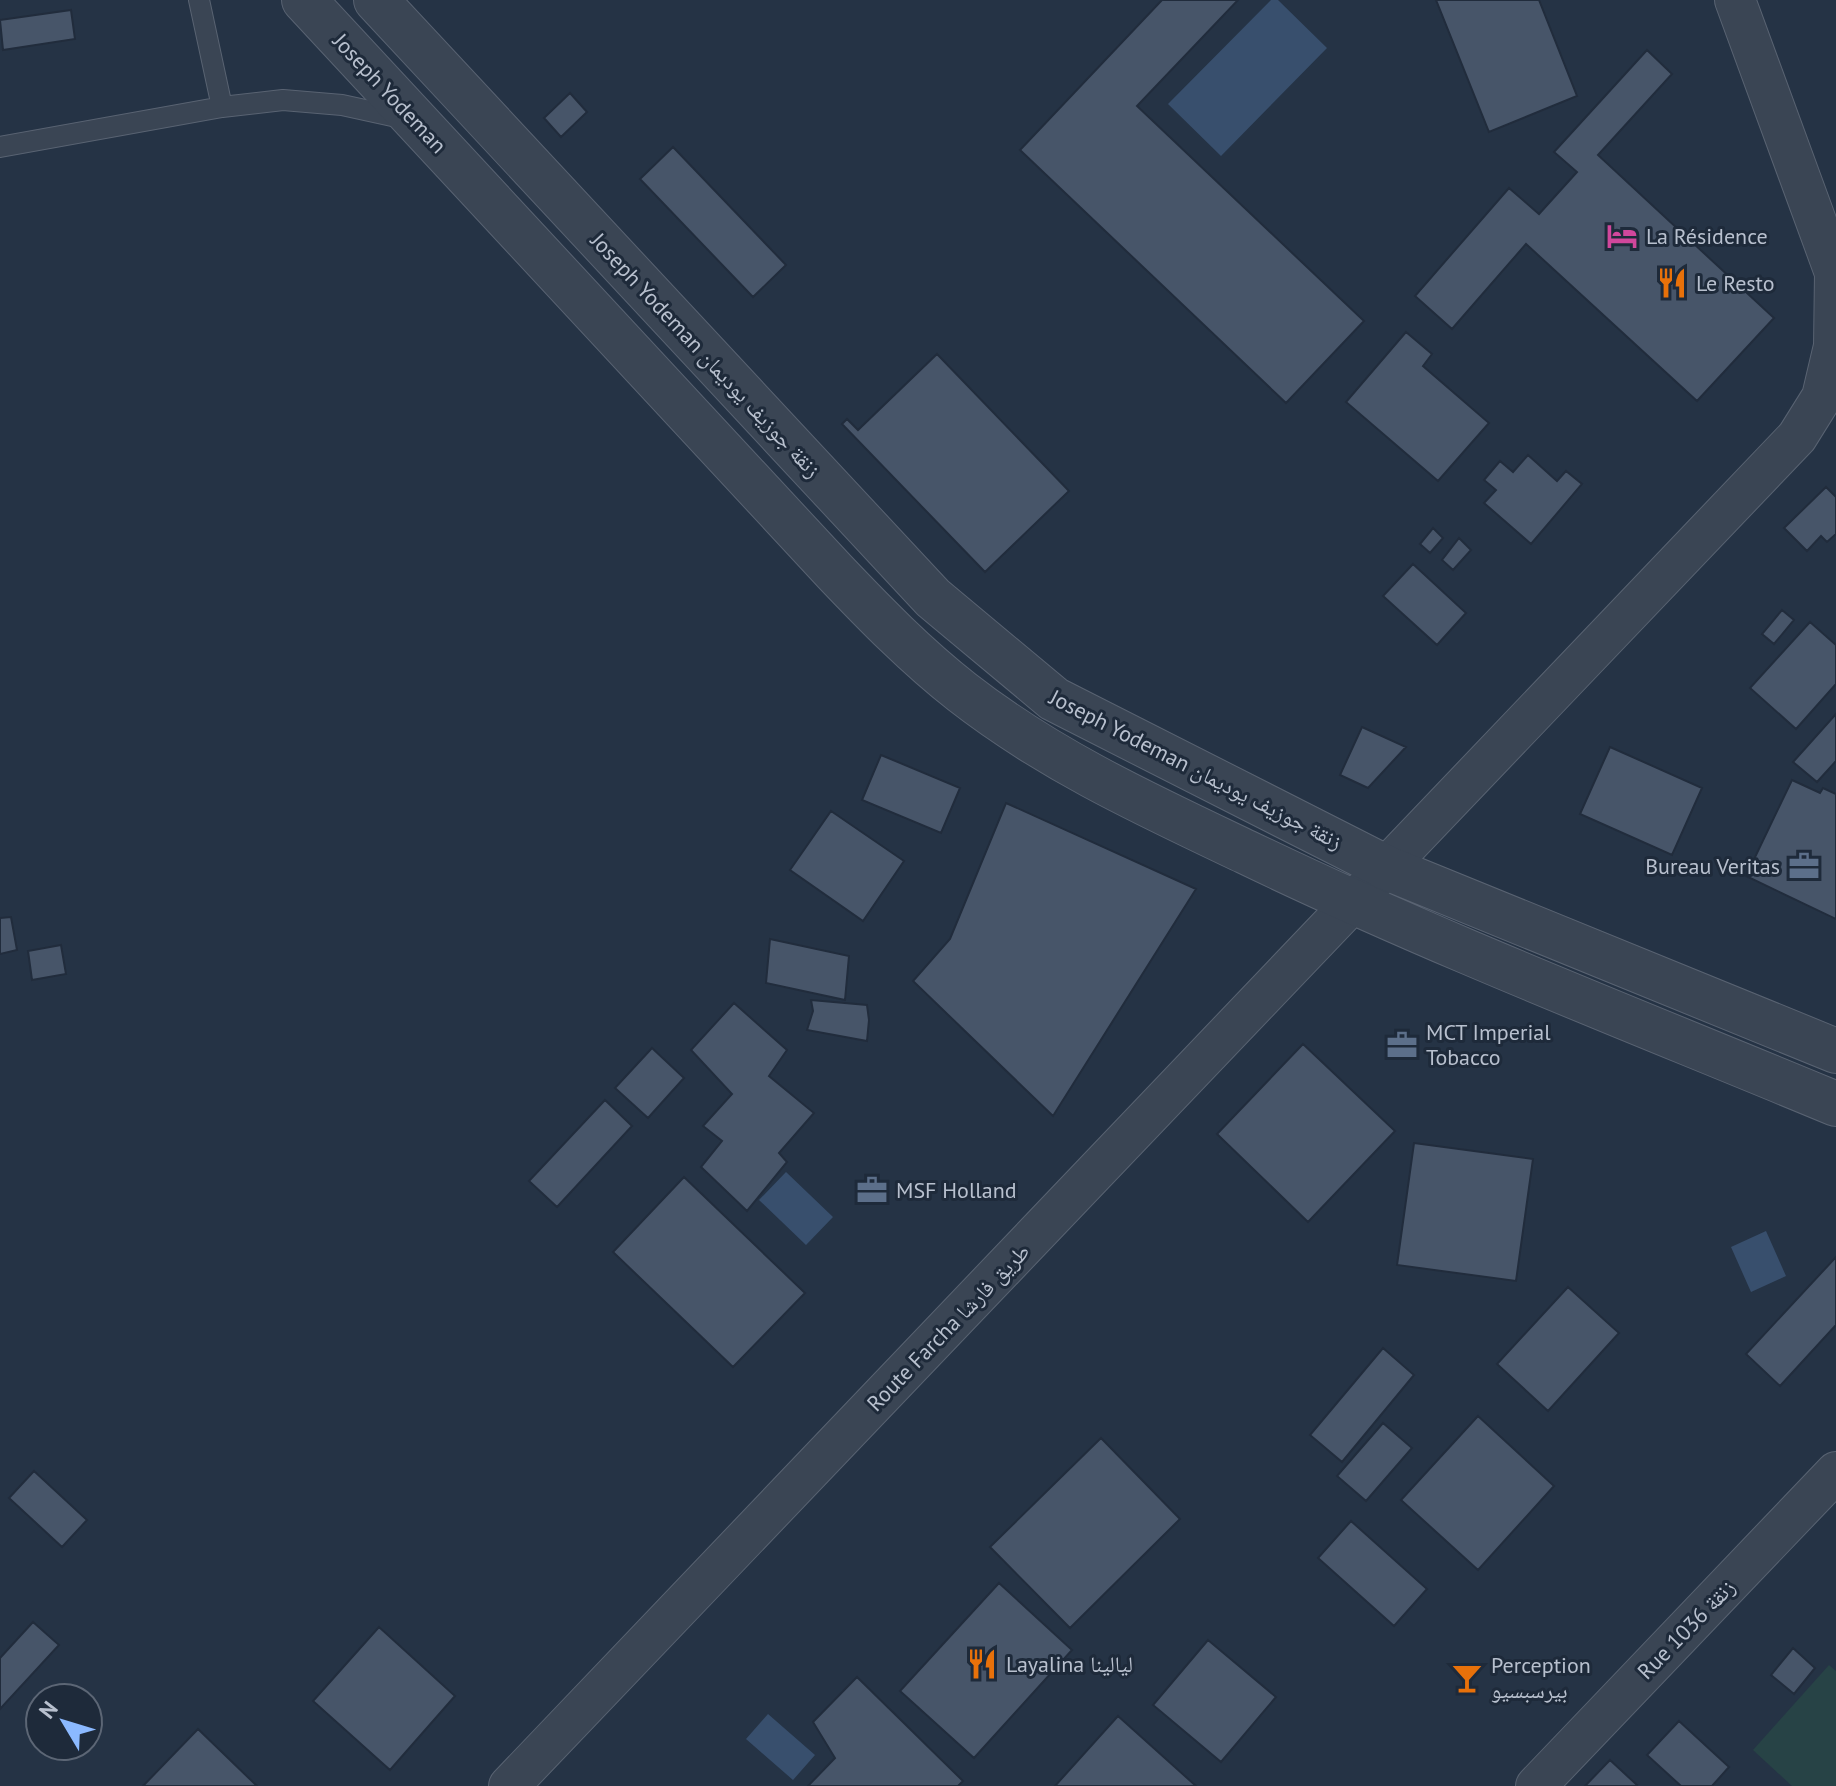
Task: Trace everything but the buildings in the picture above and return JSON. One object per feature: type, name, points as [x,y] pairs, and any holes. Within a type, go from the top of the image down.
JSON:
[{"type":"street","name":"Joseph Yodeman","points":[[304,0],[487,197]]},
{"type":"street","name":"Joseph Yodeman زنقة جوزيف يوديمان","points":[[376,0],[933,598],[1054,699],[1387,868],[1836,1051]]},
{"type":"street","name":"Route Farcha طريق فارشا","points":[[509,1786],[1797,437],[1822,397],[1834,346],[1835,273],[1735,0]]},
{"type":"street","points":[[538,173],[487,197],[896,635],[962,692],[1033,743],[1109,787],[1354,904],[1836,1104]]},
{"type":"street","name":"Rue 1036 زنقة","points":[[1536,1786],[1836,1472]]},
{"type":"lane","points":[[199,0],[222,107]]},
{"type":"lane","points":[[0,147],[222,107],[283,100],[342,105],[416,122]]},
{"type":"green space","points":[[1829,1665],[1836,1671],[1836,1786],[1792,1786],[1753,1750]]},
{"type":"water","points":[[1271,0],[1278,0],[1327,48],[1221,156],[1168,104]]},
{"type":"water","points":[[786,1172],[833,1217],[806,1245],[759,1200]]},
{"type":"water","points":[[1766,1231],[1786,1276],[1751,1292],[1731,1247]]},
{"type":"water","points":[[768,1714],[815,1755],[793,1780],[746,1739]]},
{"type":"place","name":"La Résidence","points":[[1622,236]]},
{"type":"place","name":"Le Resto","points":[[1672,283]]},
{"type":"place","name":"Bureau Veritas","points":[[1804,866]]},
{"type":"place","name":"MCT Imperial Tobacco","points":[[1402,1045]]},
{"type":"place","name":"MSF Holland","points":[[872,1190]]},
{"type":"place","name":"Layalina ليالينا","points":[[982,1664]]},
{"type":"place","name":"Perception بيرسبسيو","points":[[1467,1678]]}]
